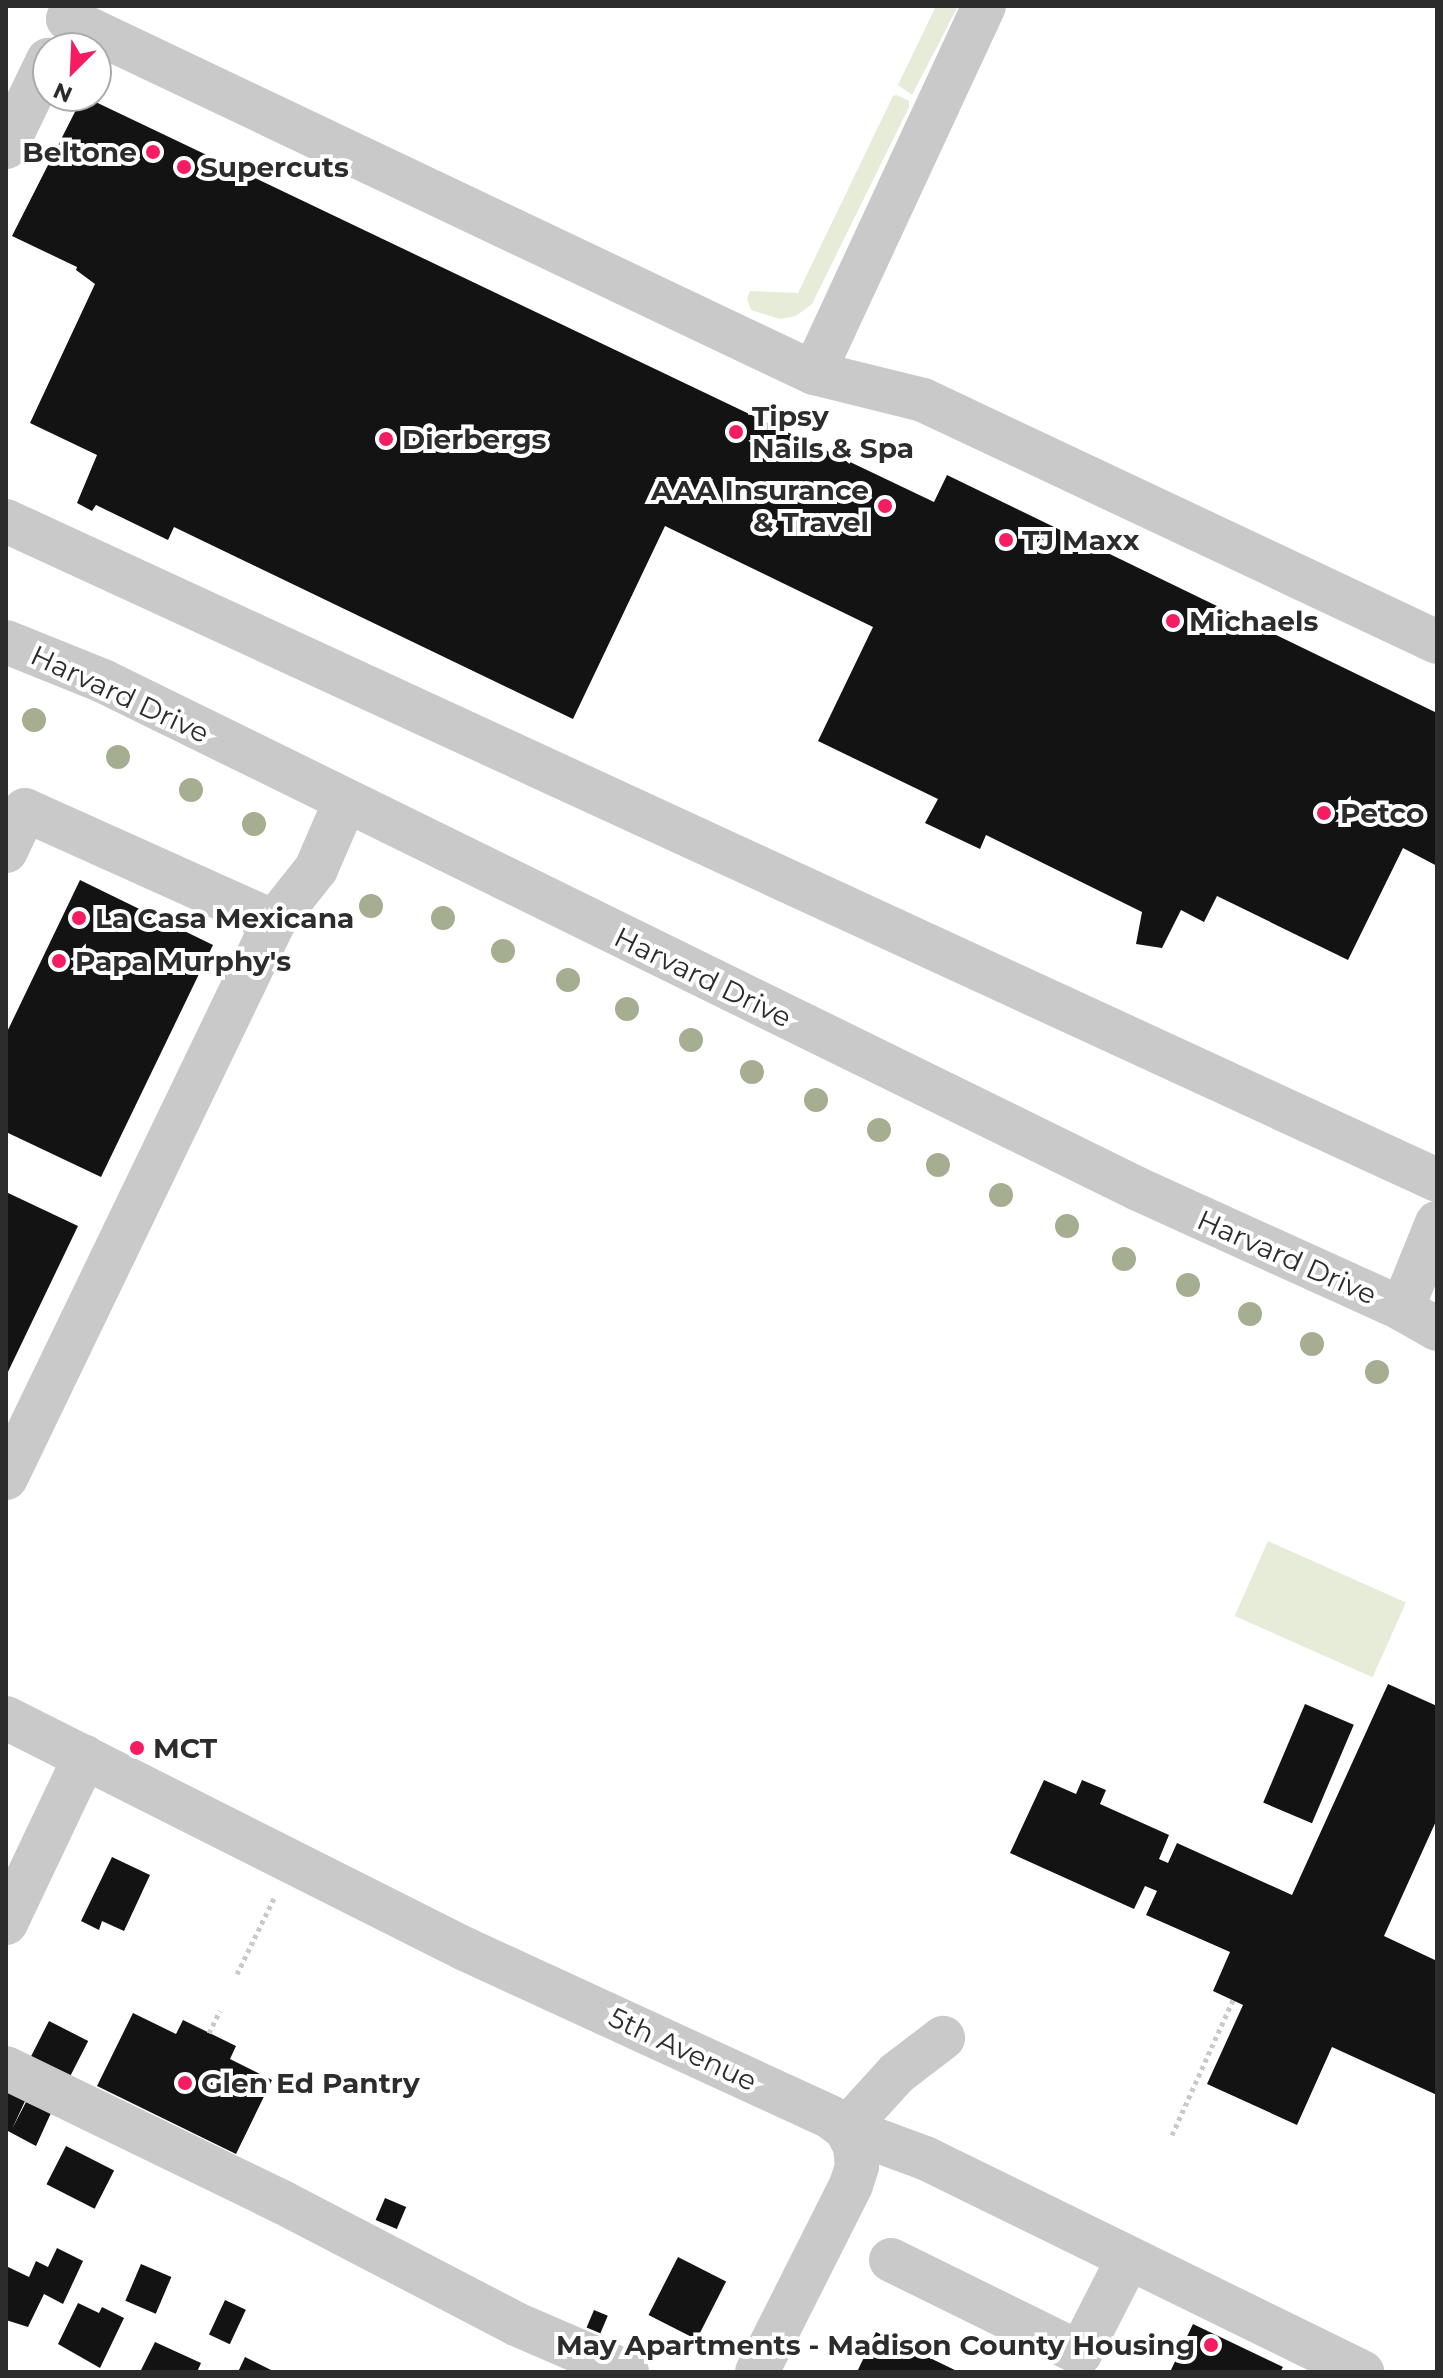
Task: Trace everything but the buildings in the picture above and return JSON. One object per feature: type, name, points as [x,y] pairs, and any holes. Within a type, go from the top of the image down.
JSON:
[{"type":"street","points":[[814,373],[984,6]]},
{"type":"street","points":[[59,20],[814,373],[923,400],[1437,642]]},
{"type":"street","points":[[6,147],[32,93]]},
{"type":"street","points":[[6,521],[1437,1180]]},
{"type":"street","name":"Harvard Drive","points":[[6,642],[103,681],[1138,1189],[1425,1317]]},
{"type":"street","points":[[6,1478],[274,922],[316,869],[345,802]]},
{"type":"street","points":[[6,851],[16,806],[274,922]]},
{"type":"street","points":[[1425,1317],[1437,1223]]},
{"type":"street","name":"5th Avenue","points":[[6,1718],[465,1949],[830,2117],[846,2129],[925,2158],[1362,2372]]},
{"type":"street","points":[[6,1923],[85,1757]]},
{"type":"street","points":[[757,2372],[851,2185],[857,2166],[855,2146],[846,2129],[897,2073],[943,2038]]},
{"type":"street","points":[[6,2068],[282,2202],[516,2324],[627,2372]]},
{"type":"street","points":[[891,2260],[1076,2362],[1128,2259]]},
{"type":"path","points":[[237,1974],[276,1893]]},
{"type":"path","points":[[1172,2135],[1233,2000]]},
{"type":"path","points":[[209,2033],[220,2010]]},
{"type":"green space","points":[[936,6],[958,6],[912,95],[898,85]]},
{"type":"green space","points":[[893,96],[909,101],[909,107],[812,304],[796,316],[780,319],[751,310],[747,299],[750,291],[798,293]]},
{"type":"green space","points":[[1268,1541],[1406,1602],[1373,1677],[1235,1616]]},
{"type":"place","name":"Beltone","points":[[153,152]]},
{"type":"place","name":"Supercuts","points":[[184,167]]},
{"type":"place","name":"Tipsy Nails & Spa","points":[[736,432]]},
{"type":"place","name":"Dierbergs","points":[[386,439]]},
{"type":"place","name":"AAA Insurance & Travel","points":[[885,506]]},
{"type":"place","name":"TJ Maxx","points":[[1006,540]]},
{"type":"place","name":"Michaels","points":[[1173,621]]},
{"type":"place","name":"Petco","points":[[1324,813]]},
{"type":"place","name":"La Casa Mexicana","points":[[79,918]]},
{"type":"place","name":"Papa Murphy's","points":[[59,961]]},
{"type":"place","name":"MCT","points":[[137,1748]]},
{"type":"place","name":"Glen Ed Pantry","points":[[185,2083]]},
{"type":"place","name":"May Apartments - Madison County Housing","points":[[1211,2345]]}]
